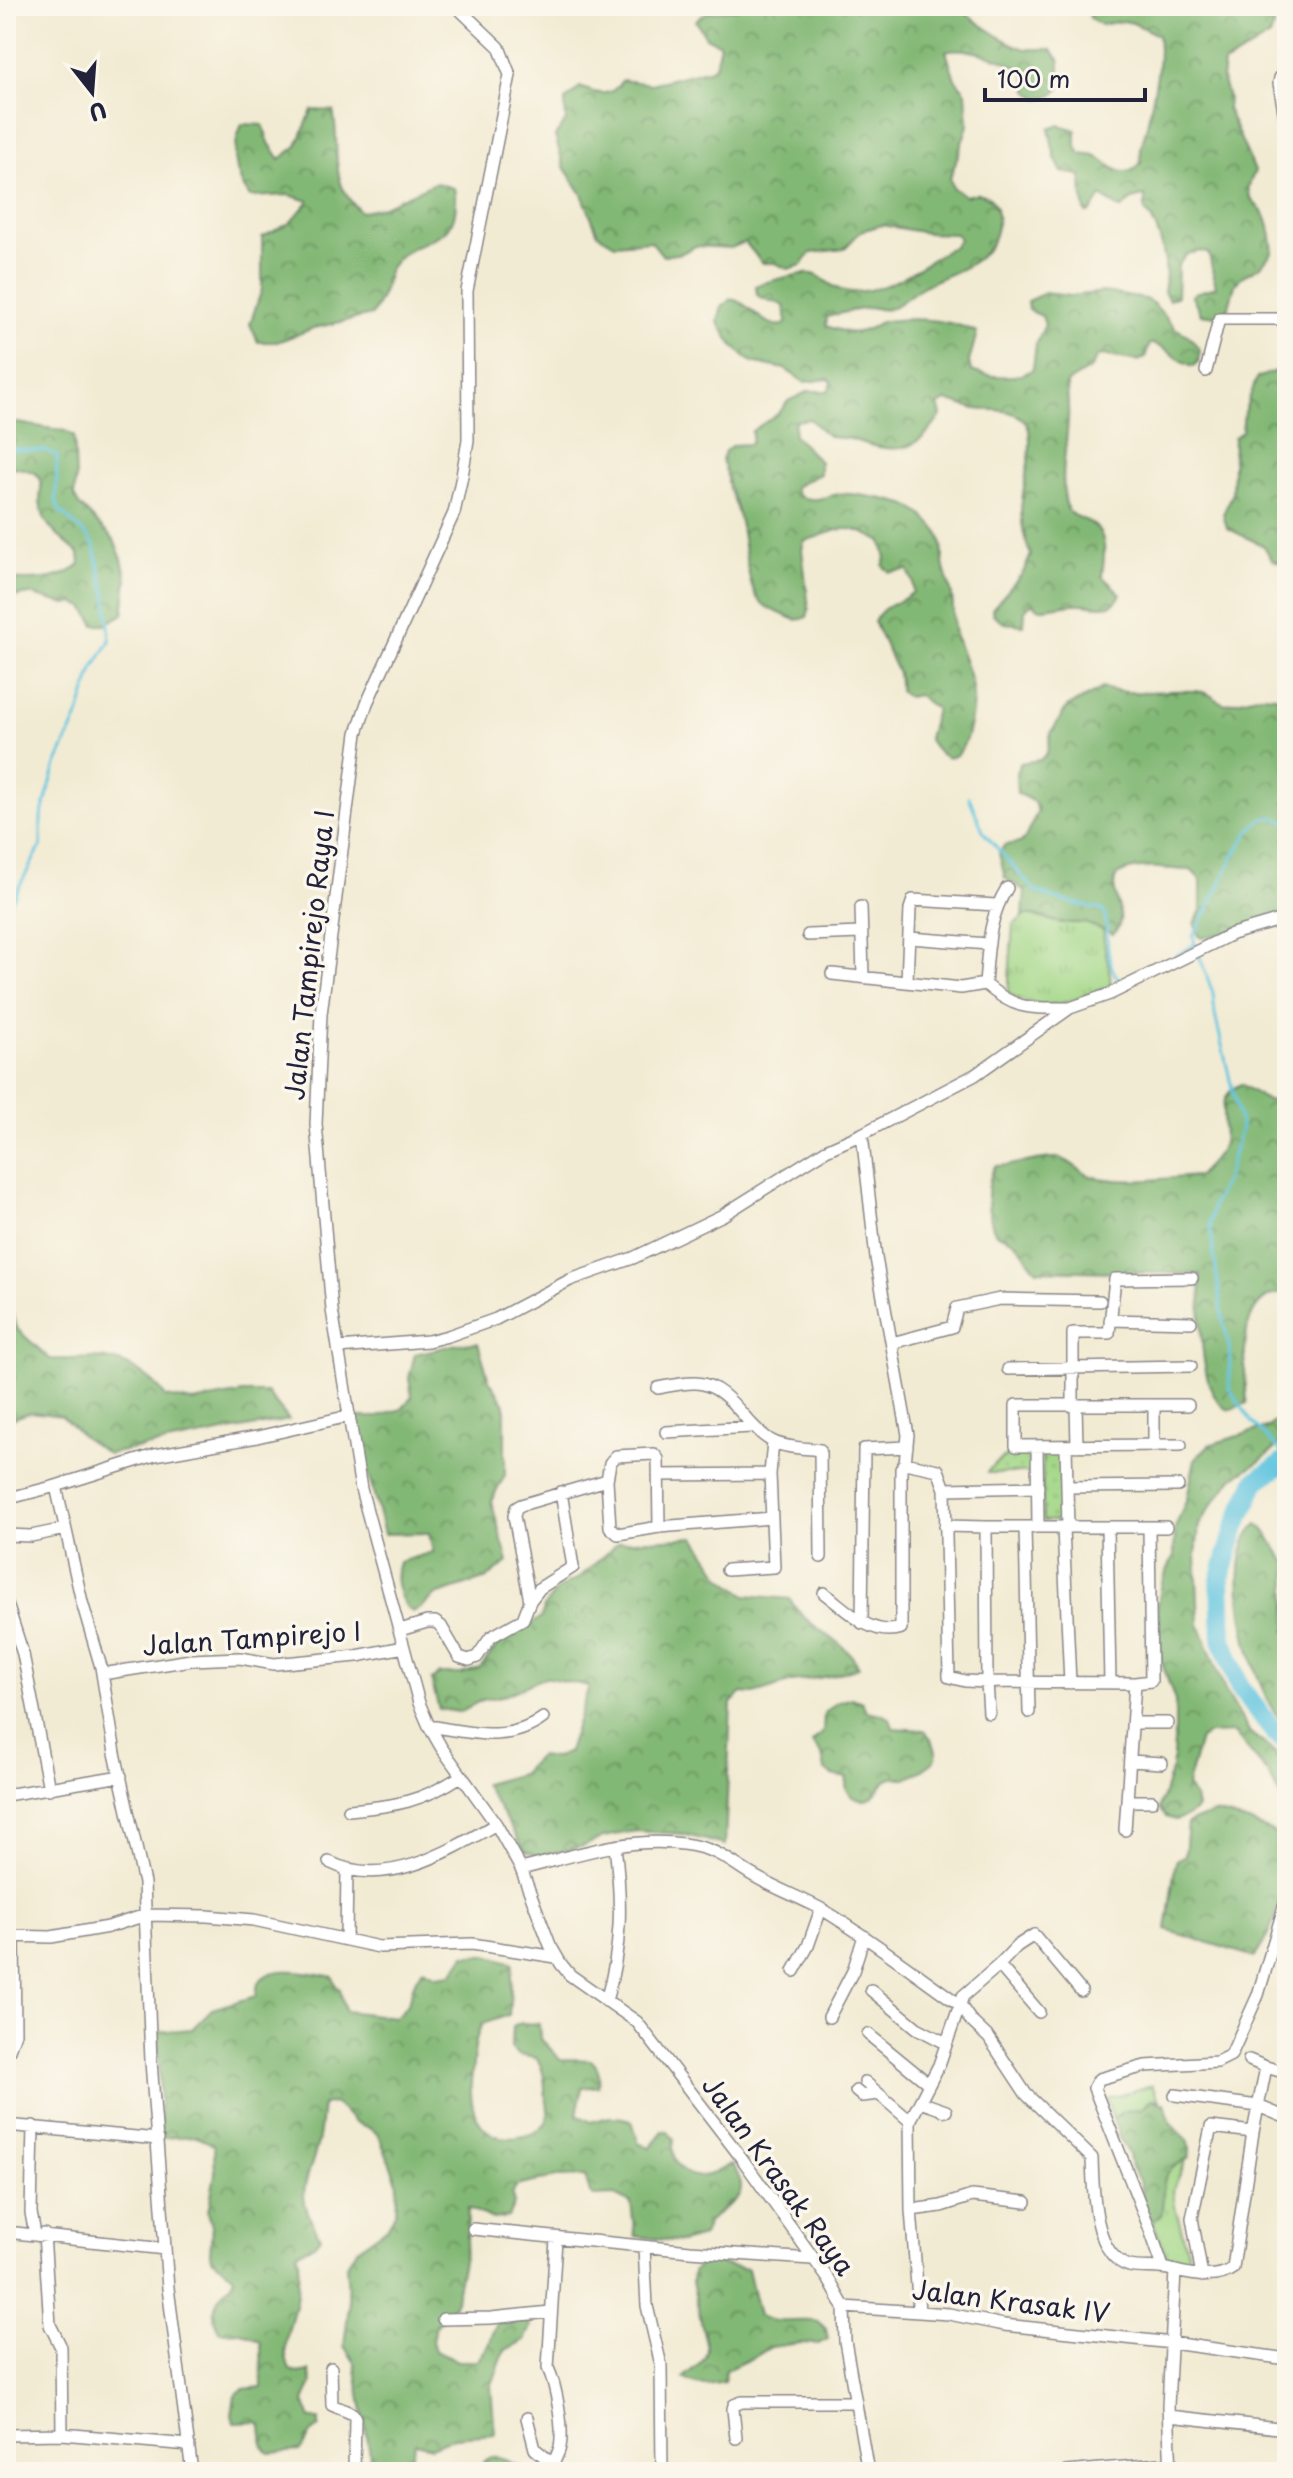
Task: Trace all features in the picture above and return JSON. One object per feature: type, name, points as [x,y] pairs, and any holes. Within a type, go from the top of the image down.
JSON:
[{"type":"street","name":"Jalan Tampirejo Raya I","points":[[456,6],[499,47],[510,75],[467,291],[468,440],[454,513],[367,703],[353,750],[321,1014],[316,1124],[332,1310],[361,1489],[419,1703],[429,1726],[496,1824],[521,1869],[556,1957]]},
{"type":"street","points":[[1286,75],[1280,78],[1279,83],[1286,126]]},
{"type":"street","points":[[1206,371],[1219,319],[1287,319]]},
{"type":"street","points":[[985,984],[988,944],[996,905],[1007,888]]},
{"type":"street","points":[[907,981],[910,909],[915,899],[996,905]]},
{"type":"street","points":[[861,907],[863,976]]},
{"type":"street","points":[[338,1348],[428,1341],[478,1327],[570,1280],[633,1258],[723,1215],[826,1150],[975,1075],[1070,1008],[1110,994],[1232,934],[1287,918]]},
{"type":"street","points":[[808,935],[861,933]]},
{"type":"street","points":[[910,938],[988,944]]},
{"type":"street","points":[[832,974],[961,988],[985,984]]},
{"type":"street","points":[[985,984],[1001,998],[1018,1006],[1070,1008]]},
{"type":"street","points":[[824,1593],[862,1623],[896,1630],[901,1628],[901,1469],[905,1463],[908,1435],[876,1258],[862,1134]]},
{"type":"street","points":[[1070,1683],[1066,1527],[1074,1404],[1073,1333],[1109,1333],[1115,1279],[1192,1278]]},
{"type":"street","points":[[892,1343],[952,1327],[957,1308],[1000,1299],[1100,1301]]},
{"type":"street","points":[[1110,1320],[1191,1322]]},
{"type":"street","points":[[1008,1369],[1191,1366]]},
{"type":"street","points":[[658,1388],[698,1383],[715,1389],[731,1401],[751,1427],[773,1442],[820,1450],[821,1557]]},
{"type":"street","points":[[1181,1445],[1016,1446],[1016,1405],[1188,1405]]},
{"type":"street","points":[[1154,1405],[1154,1446]]},
{"type":"street","points":[[6,1499],[155,1455],[257,1437],[349,1416]]},
{"type":"street","points":[[666,1432],[751,1427]]},
{"type":"street","points":[[727,1570],[774,1567],[770,1474],[773,1442]]},
{"type":"street","points":[[1037,1446],[1038,1527]]},
{"type":"street","points":[[862,1623],[864,1449],[907,1447]]},
{"type":"street","points":[[659,1527],[658,1459],[654,1454],[616,1456],[610,1463],[607,1480],[612,1530],[618,1534],[659,1527],[772,1518]]},
{"type":"street","points":[[905,1463],[938,1470],[945,1489],[949,1677],[987,1682],[1151,1681],[1149,1527]]},
{"type":"street","points":[[658,1475],[770,1474]]},
{"type":"street","points":[[530,1601],[514,1512],[521,1505],[607,1480]]},
{"type":"street","points":[[56,1486],[102,1674],[141,1862],[165,2249],[192,2472]]},
{"type":"street","points":[[1067,1487],[1178,1486]]},
{"type":"street","points":[[945,1489],[1038,1487]]},
{"type":"street","points":[[400,1630],[435,1622],[441,1626],[454,1652],[469,1660],[477,1657],[496,1633],[523,1619],[530,1601],[547,1582],[573,1567],[561,1492]]},
{"type":"street","points":[[945,1526],[1166,1527]]},
{"type":"street","points":[[986,1527],[989,1713]]},
{"type":"street","points":[[1025,1527],[1029,1712]]},
{"type":"street","points":[[1107,1527],[1110,1683]]},
{"type":"street","points":[[6,1535],[31,1536],[65,1529]]},
{"type":"street","points":[[6,1601],[23,1654],[49,1789]]},
{"type":"street","name":"Jalan Tampirejo I","points":[[102,1674],[191,1660],[240,1658],[274,1664],[357,1656],[404,1647]]},
{"type":"street","points":[[1125,1830],[1135,1683]]},
{"type":"street","points":[[429,1726],[469,1734],[509,1734],[533,1726],[543,1718]]},
{"type":"street","points":[[1133,1723],[1168,1723]]},
{"type":"street","points":[[1130,1761],[1162,1763]]},
{"type":"street","points":[[6,1795],[121,1776]]},
{"type":"street","points":[[349,1810],[414,1801],[437,1792],[461,1776]]},
{"type":"street","points":[[1127,1801],[1152,1801]]},
{"type":"street","points":[[329,1862],[347,1869],[380,1870],[420,1863],[455,1848],[496,1824]]},
{"type":"street","points":[[521,1869],[615,1846],[651,1842],[701,1847],[726,1856],[749,1873],[821,1909],[864,1936],[960,2005],[989,2038],[1026,2094],[1092,2158],[1094,2200],[1102,2235],[1110,2252],[1128,2265],[1163,2267],[1202,2276],[1227,2273],[1233,2268],[1266,2067]]},
{"type":"street","points":[[606,2001],[616,1967],[621,1928],[615,1846]]},
{"type":"street","points":[[346,1939],[347,1869]]},
{"type":"street","points":[[1163,2267],[1094,2088],[1099,2079],[1145,2066],[1217,2062],[1231,2055],[1258,1995],[1287,1897]]},
{"type":"street","points":[[794,1971],[808,1946],[821,1909]]},
{"type":"street","points":[[6,2058],[15,2033],[10,1936],[51,1937],[79,1933],[133,1921],[146,1915],[207,1916],[254,1920],[379,1947],[472,1944],[556,1957]]},
{"type":"street","points":[[829,2017],[853,1971],[864,1936]]},
{"type":"street","points":[[919,2311],[911,2210],[910,2121],[939,2065],[963,1996],[1017,1946],[1036,1936],[1081,1991]]},
{"type":"street","name":"Jalan Krasak Raya","points":[[556,1957],[570,1975],[637,2022],[740,2156],[829,2280],[844,2307],[845,2341],[868,2472]]},
{"type":"street","points":[[999,1965],[1039,2012]]},
{"type":"street","points":[[871,1990],[917,2028],[946,2043]]},
{"type":"street","points":[[868,2034],[929,2084]]},
{"type":"street","points":[[1249,2060],[1287,2073]]},
{"type":"street","points":[[861,2086],[862,2096],[879,2094],[910,2121]]},
{"type":"street","points":[[1175,2095],[1258,2106],[1287,2118]]},
{"type":"street","points":[[920,2102],[946,2111]]},
{"type":"street","points":[[6,2125],[158,2139]]},
{"type":"street","points":[[33,2126],[31,2213],[39,2234],[50,2325],[61,2347],[62,2434]]},
{"type":"street","points":[[1202,2276],[1192,2218],[1211,2127],[1253,2132]]},
{"type":"street","points":[[911,2210],[941,2206],[972,2196],[1026,2202]]},
{"type":"street","points":[[473,2229],[644,2247],[812,2259]]},
{"type":"street","points":[[6,2232],[165,2249]]},
{"type":"street","points":[[527,2418],[532,2444],[552,2467],[560,2448],[556,2384],[548,2368],[556,2239]]},
{"type":"street","points":[[644,2247],[647,2306],[661,2365],[662,2472]]},
{"type":"street","points":[[1066,2472],[1171,2467],[1169,2416],[1175,2271]]},
{"type":"street","name":"Jalan Krasak IV","points":[[844,2307],[919,2311],[1060,2332],[1287,2359]]},
{"type":"street","points":[[443,2319],[550,2312]]},
{"type":"street","points":[[331,2368],[332,2405],[353,2414],[355,2418],[354,2472]]},
{"type":"street","points":[[736,2438],[733,2409],[734,2405],[742,2402],[856,2402]]},
{"type":"street","points":[[1169,2416],[1287,2429]]},
{"type":"street","points":[[6,2435],[62,2434],[189,2445]]},
{"type":"green space","points":[[744,6],[959,6],[1010,42],[1026,49],[1052,50],[1060,61],[1060,88],[1053,95],[1040,99],[1028,91],[1024,73],[1009,63],[975,52],[946,51],[955,79],[966,92],[968,125],[950,179],[953,188],[966,196],[978,194],[993,203],[997,223],[991,244],[969,264],[927,284],[892,307],[848,311],[827,317],[826,326],[853,332],[897,320],[920,319],[955,324],[977,332],[969,362],[971,371],[1012,376],[1033,369],[1036,344],[1045,325],[1042,316],[1028,310],[1027,301],[1045,293],[1071,296],[1103,292],[1145,299],[1154,304],[1200,350],[1194,366],[1153,344],[1150,344],[1145,358],[1138,361],[1102,355],[1097,357],[1091,368],[1067,383],[1068,416],[1063,476],[1067,508],[1098,529],[1104,545],[1102,576],[1121,594],[1107,606],[1073,604],[1040,609],[1032,603],[1025,610],[1024,625],[1004,623],[993,614],[992,609],[1023,573],[1031,555],[1021,512],[1030,449],[1028,427],[1024,420],[1008,412],[976,409],[946,401],[938,405],[941,415],[923,437],[914,444],[893,449],[829,436],[810,419],[795,421],[794,435],[820,462],[820,474],[794,487],[798,496],[814,499],[845,494],[897,502],[914,509],[938,532],[953,602],[955,634],[969,674],[973,699],[970,724],[962,748],[956,755],[948,757],[939,752],[928,738],[936,709],[918,695],[908,697],[900,692],[898,673],[874,622],[883,610],[913,592],[908,570],[890,572],[883,566],[886,558],[882,542],[850,529],[804,541],[807,617],[793,619],[770,609],[754,592],[740,521],[722,461],[725,451],[733,445],[750,444],[752,431],[779,413],[788,401],[809,391],[828,391],[832,383],[829,379],[804,382],[785,369],[752,362],[734,347],[718,322],[722,307],[731,299],[745,305],[769,323],[784,325],[787,321],[784,306],[757,295],[756,286],[811,274],[843,291],[869,290],[895,281],[954,246],[959,239],[956,234],[927,233],[882,225],[861,231],[844,249],[811,253],[802,265],[788,269],[775,263],[762,263],[745,242],[731,248],[695,246],[682,253],[663,256],[651,241],[615,244],[598,234],[582,194],[564,167],[555,136],[566,121],[565,101],[580,87],[603,93],[613,90],[622,80],[651,84],[711,69],[715,66],[720,44],[706,37],[696,21],[705,13]]},
{"type":"green space","points":[[1088,6],[1280,6],[1270,36],[1224,64],[1222,79],[1228,97],[1227,109],[1255,171],[1249,188],[1250,198],[1268,221],[1273,251],[1261,266],[1241,277],[1235,285],[1228,309],[1216,316],[1201,314],[1192,296],[1216,287],[1209,254],[1201,251],[1187,254],[1178,265],[1177,296],[1169,300],[1164,292],[1166,272],[1163,249],[1156,228],[1145,211],[1145,196],[1135,198],[1120,209],[1101,196],[1091,212],[1086,213],[1080,175],[1062,172],[1055,158],[1049,129],[1060,125],[1076,130],[1076,146],[1081,154],[1095,156],[1123,172],[1135,169],[1141,163],[1141,148],[1158,68],[1158,35],[1123,21],[1101,25],[1090,18]]},
{"type":"green space","points":[[312,110],[333,111],[339,177],[345,193],[360,212],[379,208],[435,183],[454,188],[456,208],[445,231],[400,256],[390,268],[383,293],[372,315],[314,328],[277,342],[258,342],[250,324],[262,289],[262,237],[290,223],[309,201],[289,195],[250,197],[237,170],[236,143],[242,124],[263,125],[269,143],[280,159],[297,146]]},
{"type":"green space","points":[[1275,371],[1287,380],[1285,565],[1272,560],[1264,546],[1227,528],[1223,514],[1232,495],[1234,438],[1242,431],[1244,412],[1257,378]]},
{"type":"green space","points":[[6,421],[65,431],[74,436],[74,496],[114,540],[127,580],[123,614],[105,625],[95,625],[84,607],[75,603],[65,604],[29,594],[6,598],[6,579],[55,577],[80,564],[79,554],[44,517],[39,477],[23,469],[6,466]]},
{"type":"green space","points":[[1103,688],[1128,692],[1203,692],[1225,704],[1261,695],[1276,696],[1287,712],[1287,914],[1203,938],[1199,936],[1195,924],[1201,910],[1201,880],[1191,870],[1153,868],[1134,869],[1117,875],[1115,891],[1120,920],[1113,934],[1085,923],[1060,923],[1036,915],[1023,915],[1025,891],[1005,878],[999,853],[1005,845],[1020,843],[1025,838],[1038,811],[1034,802],[1017,793],[1016,773],[1020,763],[1040,760],[1047,753],[1051,733],[1067,707]]},
{"type":"green space","points":[[1027,914],[1055,922],[1085,923],[1104,930],[1110,986],[1072,1001],[1046,1004],[1021,1000],[1008,993],[1013,925]]},
{"type":"green space","points":[[1241,1084],[1266,1100],[1287,1102],[1287,1292],[1270,1296],[1258,1305],[1251,1318],[1245,1352],[1247,1403],[1229,1410],[1218,1401],[1205,1369],[1200,1274],[1037,1270],[1017,1244],[996,1234],[990,1218],[988,1191],[995,1166],[1051,1158],[1062,1159],[1091,1176],[1104,1179],[1198,1176],[1220,1150],[1224,1138],[1226,1097]]},
{"type":"green space","points":[[6,1297],[18,1330],[50,1359],[116,1361],[138,1371],[166,1397],[193,1402],[243,1393],[267,1393],[289,1420],[108,1454],[84,1438],[62,1416],[31,1412],[6,1421]]},
{"type":"green space","points":[[478,1343],[489,1380],[505,1404],[505,1475],[491,1501],[508,1562],[487,1578],[436,1595],[412,1612],[400,1596],[397,1568],[399,1562],[433,1552],[429,1533],[384,1534],[356,1424],[357,1417],[378,1417],[402,1409],[412,1397],[409,1378],[415,1354],[457,1344]]},
{"type":"green space","points":[[1287,1412],[1287,1438],[1259,1462],[1233,1478],[1199,1525],[1196,1555],[1199,1624],[1225,1690],[1249,1732],[1287,1761],[1287,1811],[1268,1773],[1234,1733],[1209,1734],[1200,1739],[1187,1786],[1197,1808],[1190,1815],[1176,1820],[1166,1817],[1159,1809],[1172,1768],[1175,1701],[1162,1663],[1157,1609],[1162,1583],[1174,1555],[1175,1528],[1187,1499],[1195,1459],[1209,1445],[1268,1427]]},
{"type":"green space","points":[[1032,1450],[1031,1473],[987,1473],[1007,1456]]},
{"type":"green space","points":[[1060,1453],[1062,1521],[1043,1521],[1042,1454]]},
{"type":"green space","points":[[1258,1524],[1287,1562],[1287,1726],[1274,1711],[1262,1687],[1244,1626],[1240,1564],[1246,1540]]},
{"type":"green space","points":[[695,1537],[722,1577],[746,1595],[790,1599],[805,1618],[844,1648],[859,1667],[754,1694],[742,1693],[731,1703],[725,1845],[683,1834],[636,1831],[538,1856],[525,1851],[484,1784],[521,1774],[539,1756],[555,1758],[568,1752],[589,1686],[545,1677],[506,1695],[482,1700],[459,1712],[439,1709],[431,1680],[440,1674],[461,1674],[480,1668],[497,1646],[542,1617],[544,1607],[557,1590],[579,1578],[619,1542]]},
{"type":"green space","points":[[852,1698],[862,1702],[866,1711],[890,1719],[893,1728],[924,1730],[934,1747],[934,1761],[908,1777],[887,1780],[870,1799],[852,1796],[846,1787],[847,1778],[825,1770],[822,1754],[812,1743],[823,1732],[824,1714],[836,1703]]},
{"type":"green space","points":[[1214,1813],[1252,1823],[1287,1840],[1285,1871],[1276,1916],[1255,1957],[1166,1930],[1175,1866],[1177,1859],[1185,1856],[1188,1823]]},
{"type":"green space","points":[[465,1955],[487,1955],[513,1963],[509,2015],[482,2024],[475,2048],[472,2099],[474,2111],[486,2130],[496,2136],[524,2136],[538,2131],[547,2120],[543,2071],[537,2058],[518,2055],[511,2048],[512,2027],[521,2023],[539,2024],[540,2038],[560,2059],[591,2060],[598,2069],[598,2086],[582,2088],[577,2115],[591,2122],[612,2117],[632,2121],[639,2144],[650,2147],[663,2131],[668,2131],[674,2139],[677,2164],[688,2174],[704,2176],[732,2165],[739,2177],[739,2194],[708,2223],[703,2236],[681,2242],[635,2236],[631,2203],[615,2195],[594,2196],[590,2193],[585,2176],[556,2177],[516,2186],[512,2195],[514,2204],[508,2217],[493,2219],[468,2208],[467,2241],[454,2305],[435,2326],[432,2341],[435,2351],[458,2361],[477,2361],[489,2345],[497,2322],[521,2320],[530,2323],[531,2327],[525,2340],[505,2350],[491,2387],[495,2434],[454,2437],[432,2447],[415,2443],[408,2467],[431,2472],[366,2472],[370,2454],[355,2363],[344,2346],[349,2305],[346,2265],[357,2249],[388,2227],[396,2211],[398,2184],[379,2136],[372,2129],[354,2122],[333,2103],[323,2105],[319,2137],[304,2190],[307,2209],[320,2237],[314,2245],[297,2252],[297,2288],[286,2346],[290,2370],[298,2373],[309,2371],[312,2383],[304,2401],[311,2419],[319,2419],[319,2428],[300,2451],[269,2453],[263,2446],[258,2422],[234,2423],[235,2395],[243,2389],[262,2387],[261,2342],[240,2331],[220,2332],[216,2326],[214,2312],[218,2299],[232,2284],[234,2277],[210,2254],[212,2226],[208,2212],[215,2174],[214,2146],[197,2136],[161,2138],[158,2032],[192,2029],[212,2009],[256,1996],[258,1984],[274,1972],[298,1971],[333,1977],[340,1989],[345,2011],[394,2017],[405,2007],[423,1969],[437,1976],[452,1974]]},
{"type":"green space","points":[[1152,2085],[1159,2100],[1151,2099],[1141,2109],[1113,2119],[1107,2099]]},
{"type":"green space","points":[[1152,2099],[1165,2104],[1172,2124],[1190,2145],[1189,2158],[1166,2175],[1161,2215],[1153,2221],[1147,2214],[1139,2180],[1131,2168],[1129,2154],[1113,2119],[1124,2111],[1141,2109]]},
{"type":"green space","points":[[1186,2160],[1173,2190],[1191,2263],[1170,2267],[1153,2221],[1159,2217],[1165,2173],[1172,2165]]},
{"type":"green space","points":[[709,2262],[748,2269],[759,2316],[773,2321],[819,2322],[826,2329],[828,2339],[818,2344],[771,2347],[726,2370],[724,2382],[703,2385],[684,2378],[702,2362],[706,2354],[692,2282],[693,2272],[699,2264]]},
{"type":"green space","points":[[496,2457],[518,2465],[521,2472],[431,2472],[442,2468],[476,2466]]},
{"type":"waterway","points":[[6,449],[47,451],[57,456],[56,500],[59,510],[94,546],[107,599],[110,641],[93,669],[79,714],[56,765],[41,817],[41,846],[6,911]]},
{"type":"waterway","points":[[969,797],[984,833],[1034,890],[1102,910],[1110,962],[1123,982]]},
{"type":"waterway","points":[[1196,949],[1193,936],[1245,838],[1264,819],[1276,818],[1287,823]]},
{"type":"waterway","points":[[1176,956],[1194,945]]},
{"type":"waterway","points":[[1199,955],[1213,993],[1215,1015],[1241,1127],[1226,1179],[1213,1205],[1210,1224],[1230,1353],[1229,1388],[1251,1421],[1287,1458]]},
{"type":"waterway","points":[[1287,1460],[1256,1481],[1236,1526],[1220,1580],[1222,1639],[1240,1688],[1276,1734],[1287,1741]]}]
